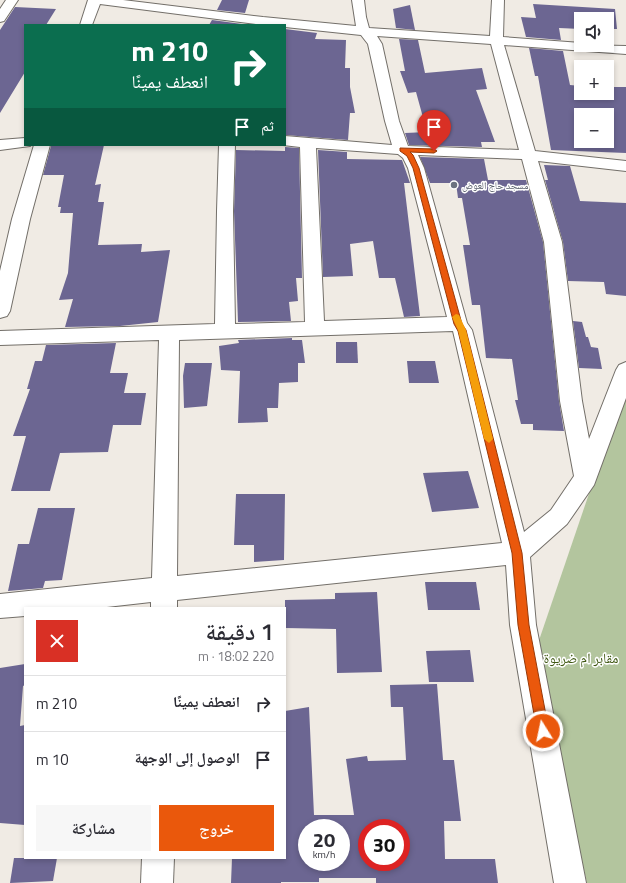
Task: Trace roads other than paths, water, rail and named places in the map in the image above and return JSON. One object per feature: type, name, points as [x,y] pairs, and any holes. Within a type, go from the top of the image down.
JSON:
[{"type":"street","points":[[0,18],[12,0]]},
{"type":"street","points":[[86,24],[95,0],[168,4],[191,12],[276,24]]},
{"type":"street","points":[[358,0],[361,22],[364,31],[373,39],[375,44],[392,122],[402,150],[410,155],[414,161],[458,324],[462,330],[517,553],[523,625],[570,883]]},
{"type":"street","points":[[498,0],[496,40],[553,242],[558,294],[572,401],[586,478]]},
{"type":"street","points":[[189,24],[191,12]]},
{"type":"street","points":[[286,25],[626,50]]},
{"type":"street","points":[[286,141],[402,150],[529,155],[626,166]]},
{"type":"street","points":[[0,145],[24,143]]},
{"type":"street","points":[[308,143],[315,328]]},
{"type":"street","points":[[0,311],[21,219],[42,146]]},
{"type":"street","points":[[225,331],[225,211],[227,146]]},
{"type":"street","points":[[0,338],[458,324]]},
{"type":"street","points":[[164,599],[169,333]]},
{"type":"street","points":[[0,606],[164,599],[517,553],[559,517],[586,478],[626,370]]},
{"type":"street","points":[[157,883],[158,859]]},
{"type":"place","name":"مسجد حاج العوض","points":[[454,185]]},
{"type":"park label","name":"مقابر ام ضريوة","points":[[581,658]]}]
